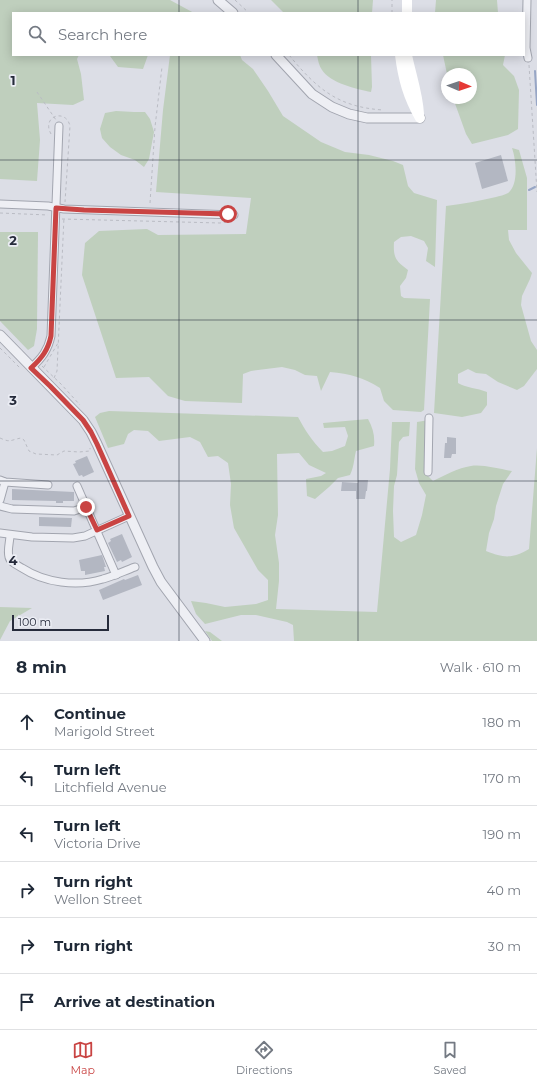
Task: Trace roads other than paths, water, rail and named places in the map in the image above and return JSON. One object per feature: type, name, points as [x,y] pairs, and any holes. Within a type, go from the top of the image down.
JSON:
[{"type":"main road","points":[[401,0],[401,12]]},
{"type":"main road","points":[[407,0],[407,12]]},
{"type":"main road","points":[[400,56],[406,87],[411,103],[420,118]]},
{"type":"main road","points":[[407,56],[418,101],[420,118]]},
{"type":"street","points":[[218,0],[232,12]]},
{"type":"street","points":[[527,0],[526,48],[529,61]]},
{"type":"street","points":[[277,56],[312,94],[332,107],[349,114],[367,118],[420,118]]},
{"type":"street","points":[[31,368],[42,358],[51,336],[59,126]]},
{"type":"street","points":[[0,204],[84,210],[234,215]]},
{"type":"street","points":[[0,335],[83,420],[97,444],[145,551],[161,582],[205,641]]},
{"type":"street","points":[[428,472],[429,418]]},
{"type":"street","points":[[0,500],[2,481],[48,485]]},
{"type":"street","points":[[77,486],[116,574]]},
{"type":"street","points":[[0,506],[12,509],[74,511],[86,507]]},
{"type":"street","points":[[0,533],[32,537],[73,538],[85,536],[129,516]]},
{"type":"street","points":[[10,535],[8,549],[9,559],[26,571],[40,578],[73,583],[88,582],[103,579],[135,567]]},
{"type":"waterway","points":[[535,71],[537,105]]},
{"type":"waterway","points":[[529,190],[535,187]]}]
